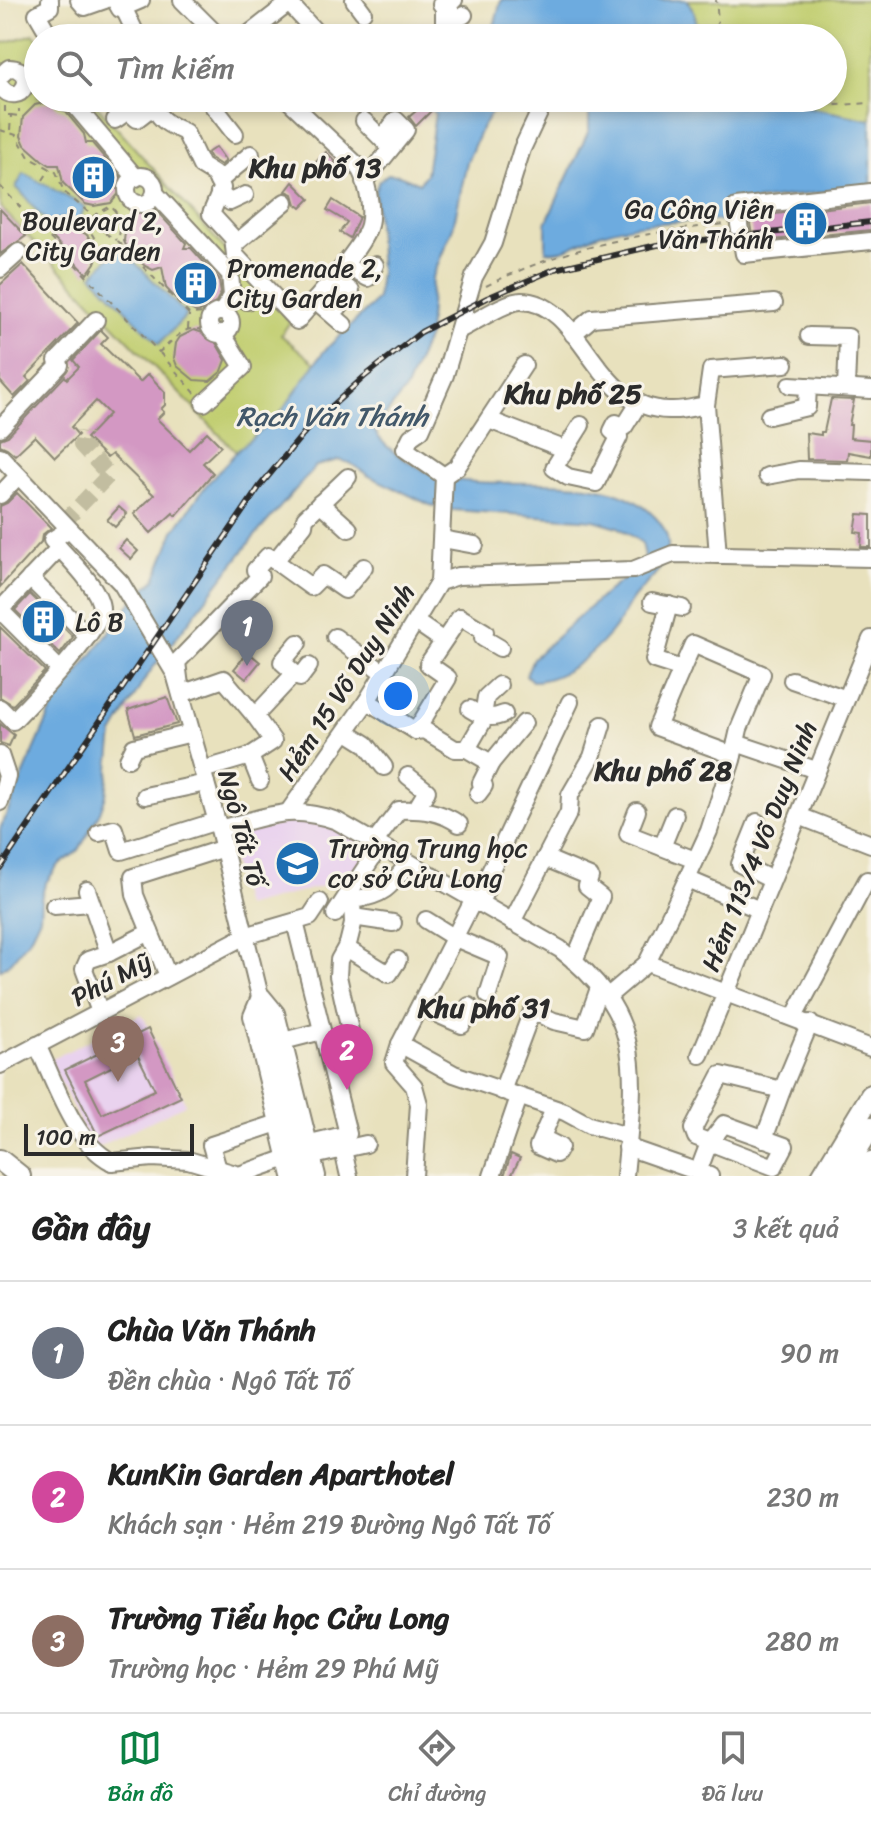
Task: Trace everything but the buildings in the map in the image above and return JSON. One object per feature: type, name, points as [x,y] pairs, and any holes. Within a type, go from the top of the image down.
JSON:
[{"type":"main road","points":[[822,1176],[871,1095]]},
{"type":"main road","points":[[841,1176],[869,1130]]},
{"type":"main road","points":[[0,1160],[20,1176]]},
{"type":"main road","points":[[862,1176],[871,1162]]},
{"type":"street","points":[[43,24],[37,14],[50,7],[50,0]]},
{"type":"street","points":[[79,0],[85,7],[105,0]]},
{"type":"street","points":[[130,24],[120,5],[141,0]]},
{"type":"street","points":[[182,0],[206,24]]},
{"type":"street","points":[[261,24],[289,1],[309,24]]},
{"type":"street","points":[[445,2],[458,18],[464,15]]},
{"type":"street","points":[[444,24],[445,2]]},
{"type":"street","points":[[0,76],[9,68],[18,68],[24,74]]},
{"type":"street","points":[[2,92],[14,95],[24,90]]},
{"type":"street","points":[[79,112],[94,135],[136,178],[128,188],[133,201],[146,203],[155,193],[230,274],[238,293],[232,296],[222,312],[231,323],[228,329],[215,333],[243,367],[204,403]]},
{"type":"street","points":[[115,120],[127,112]]},
{"type":"street","points":[[129,112],[137,119],[144,112]]},
{"type":"street","points":[[156,112],[169,125],[185,132],[201,166],[214,174],[219,188],[230,202],[245,195]]},
{"type":"street","points":[[218,112],[235,134]]},
{"type":"street","points":[[251,154],[219,188],[211,214],[233,238],[235,255],[297,321],[338,271],[369,226],[369,201],[357,165],[301,112]]},
{"type":"street","points":[[444,476],[405,449],[411,437],[421,430],[445,375],[474,277],[493,243],[522,149],[539,112]]},
{"type":"street","points":[[364,121],[386,144],[364,182]]},
{"type":"street","points":[[871,192],[738,215],[744,254],[871,241]]},
{"type":"street","points":[[234,245],[285,202]]},
{"type":"street","points":[[0,269],[19,252]]},
{"type":"street","points":[[338,271],[368,278],[375,265]]},
{"type":"street","points":[[338,271],[351,291],[338,308]]},
{"type":"street","points":[[315,300],[344,325]]},
{"type":"street","points":[[459,330],[517,301],[537,304],[558,316],[619,391],[639,403],[670,410],[706,405]]},
{"type":"street","points":[[573,334],[592,318],[774,303]]},
{"type":"street","points":[[0,428],[60,365],[57,361],[96,320]]},
{"type":"street","points":[[809,336],[848,337],[846,388]]},
{"type":"street","points":[[785,364],[711,370],[706,405],[718,555],[871,558]]},
{"type":"street","points":[[444,476],[457,467],[524,365]]},
{"type":"street","points":[[790,385],[871,390]]},
{"type":"street","points":[[769,416],[807,407],[808,386]]},
{"type":"street","points":[[581,425],[554,468],[568,477],[596,483],[619,437],[612,431],[616,423],[624,427],[639,403]]},
{"type":"street","points":[[489,420],[564,449]]},
{"type":"street","points":[[0,456],[69,529],[0,597]]},
{"type":"street","points":[[767,476],[799,470],[871,472]]},
{"type":"street","points":[[0,495],[18,476]]},
{"type":"street","points":[[439,582],[444,476]]},
{"type":"street","points":[[275,561],[304,525],[305,518],[348,477]]},
{"type":"street","points":[[320,503],[349,529]]},
{"type":"street","name":"Ngô Tất Tố","points":[[69,529],[121,583],[175,674],[224,848],[304,1176]]},
{"type":"street","points":[[442,539],[475,545]]},
{"type":"street","points":[[55,544],[30,578],[0,610],[59,669]]},
{"type":"street","points":[[0,708],[13,721],[88,636],[101,610],[97,595],[55,544]]},
{"type":"street","name":"Hẻm 15 Võ Duy Ninh","points":[[289,811],[347,732],[439,582],[458,576],[633,570],[673,554],[718,555]]},
{"type":"street","points":[[145,796],[204,776],[250,756],[273,741],[224,679],[181,694],[177,662],[260,576],[255,570],[268,556],[311,587],[323,575],[345,590],[364,567]]},
{"type":"street","points":[[30,578],[88,636]]},
{"type":"street","points":[[668,605],[654,660],[682,669]]},
{"type":"street","points":[[416,731],[448,678],[428,664],[460,617],[485,632],[483,638],[500,648]]},
{"type":"street","points":[[416,622],[442,640]]},
{"type":"street","points":[[335,637],[384,673]]},
{"type":"street","name":"Hẻm 113/4 Võ Duy Ninh","points":[[647,963],[726,993],[844,698],[866,658],[871,639]]},
{"type":"street","points":[[255,716],[302,670],[282,662],[298,643]]},
{"type":"street","points":[[502,1091],[532,1011],[554,1021],[585,1028],[603,993],[647,963],[709,831],[734,749],[739,729],[762,674],[693,644],[657,727],[734,749],[816,770]]},
{"type":"street","points":[[792,680],[844,698]]},
{"type":"street","points":[[467,749],[477,713],[486,697],[499,685]]},
{"type":"street","points":[[367,701],[416,731],[424,730],[455,749],[467,749],[491,763]]},
{"type":"street","points":[[417,1173],[419,1104],[414,1086],[394,1063],[400,1044],[455,938],[487,888],[487,878],[570,702]]},
{"type":"street","points":[[477,713],[492,718],[504,714]]},
{"type":"street","points":[[478,794],[484,786],[481,783],[491,763],[524,723]]},
{"type":"street","points":[[512,922],[569,812],[570,795],[592,757],[602,725]]},
{"type":"street","points":[[347,732],[366,744],[384,767]]},
{"type":"street","points":[[128,759],[134,747],[192,733]]},
{"type":"street","points":[[0,755],[7,776],[0,802]]},
{"type":"street","points":[[250,756],[260,781]]},
{"type":"street","points":[[408,776],[427,791],[416,809]]},
{"type":"street","points":[[354,1049],[338,976],[339,960],[346,948],[352,902],[377,844],[399,810],[416,809],[445,815],[459,824]]},
{"type":"street","points":[[99,833],[114,829],[121,851],[218,825],[289,811],[312,813],[337,821],[560,949],[603,993],[626,1031],[633,1085],[625,1176]]},
{"type":"street","points":[[637,811],[628,834],[695,860]]},
{"type":"street","points":[[662,847],[675,815]]},
{"type":"street","points":[[799,816],[871,844]]},
{"type":"street","points":[[757,822],[740,864],[772,880]]},
{"type":"street","points":[[168,976],[135,895],[133,877],[224,848]]},
{"type":"street","points":[[545,858],[590,877],[587,886],[601,897],[574,961]]},
{"type":"street","points":[[335,914],[352,902],[374,897],[393,883],[408,863]]},
{"type":"street","points":[[687,879],[760,910]]},
{"type":"street","points":[[764,1139],[802,1020],[867,880]]},
{"type":"street","points":[[54,906],[89,896],[109,953]]},
{"type":"street","points":[[311,1150],[348,1134],[295,922],[310,917],[320,902]]},
{"type":"street","points":[[352,902],[393,923]]},
{"type":"street","points":[[426,920],[455,938],[500,957],[488,995]]},
{"type":"street","name":"Phú Mỹ","points":[[0,1065],[245,936],[295,922]]},
{"type":"street","points":[[100,1012],[84,969],[88,960],[150,932]]},
{"type":"street","points":[[346,948],[389,974],[398,960]]},
{"type":"street","points":[[700,1055],[726,993],[871,1048]]},
{"type":"street","name":"Ngô Tất Tố","points":[[261,995],[276,1013],[317,1176]]},
{"type":"street","name":"Ngô Tất Tố","points":[[261,995],[252,1016],[291,1176]]},
{"type":"street","points":[[421,1007],[462,1025],[469,1006]]},
{"type":"street","points":[[283,1041],[322,1031]]},
{"type":"street","points":[[400,1044],[454,1074],[554,1109],[704,1174],[709,1143],[724,1124],[785,1146],[774,1167],[709,1143],[696,1137],[693,1129],[721,1075],[782,1090]]},
{"type":"street","points":[[37,1045],[82,1139],[108,1169],[152,1158],[188,1160],[239,1175],[287,1158]]},
{"type":"street","points":[[492,1176],[519,1097]]},
{"type":"street","points":[[542,1138],[554,1109]]},
{"type":"street","points":[[218,1169],[211,1145],[278,1123]]},
{"type":"street","points":[[311,1150],[343,1150],[366,1144]]},
{"type":"street","points":[[343,1150],[349,1176]]},
{"type":"path","points":[[716,0],[717,24]]},
{"type":"path","points":[[2,92],[5,115],[19,116],[19,107]]},
{"type":"path","points":[[847,104],[871,103]]},
{"type":"path","points":[[10,132],[11,115]]},
{"type":"path","points":[[0,130],[16,135],[29,157],[56,172],[64,192],[93,216],[105,233],[118,241],[189,314],[188,329]]},
{"type":"path","points":[[43,180],[51,168]]},
{"type":"path","points":[[0,186],[204,403]]},
{"type":"path","points":[[93,216],[111,206],[122,220],[118,241]]},
{"type":"path","points":[[469,294],[520,268],[563,254],[738,215]]},
{"type":"path","points":[[105,233],[122,220]]},
{"type":"path","points":[[47,236],[59,225],[69,224],[80,225],[90,233],[97,241],[98,263],[87,278]]},
{"type":"path","points":[[159,352],[175,334],[188,329],[215,333],[208,313],[189,314]]},
{"type":"shaded area","name":"Trường Trung học cơ sở Cửu Long","points":[[301,819],[320,819],[371,848],[352,878],[244,907],[227,839]]},
{"type":"shaded area","points":[[142,1014],[186,1104],[96,1148],[86,1135],[50,1060]]},
{"type":"green space","points":[[687,0],[871,0],[871,120],[832,112],[847,112],[847,24],[697,24]]},
{"type":"green space","points":[[24,37],[24,112],[102,112],[290,322],[281,335],[328,374],[239,455],[0,207],[0,44]]},
{"type":"water","points":[[501,0],[687,0],[697,24],[494,24]]},
{"type":"water","name":"Rạch Văn Thánh","points":[[433,112],[492,112],[467,162],[453,228],[432,278],[428,336],[406,389],[374,430],[395,453],[436,476],[490,483],[580,485],[632,499],[653,515],[664,529],[668,542],[664,561],[619,622],[592,652],[557,675],[532,681],[526,675],[533,658],[609,590],[638,569],[645,556],[642,543],[618,527],[594,520],[453,510],[430,505],[369,476],[350,463],[338,460],[316,466],[254,537],[146,677],[113,734],[106,795],[100,812],[79,850],[58,866],[45,884],[40,917],[30,938],[12,961],[0,970],[0,829],[53,707],[136,596],[155,580],[174,531],[207,484],[241,447],[277,418],[324,351],[377,298],[380,272],[375,191],[379,181],[388,174],[419,183],[426,174]]},
{"type":"water","points":[[589,112],[832,112],[871,120],[871,186],[730,204],[731,220],[631,226],[599,234],[567,249],[546,251],[546,223],[589,130]]},
{"type":"water","points":[[24,173],[85,207],[78,223],[65,218],[48,222],[43,218],[16,187]]},
{"type":"water","points":[[120,247],[187,315],[159,344],[92,275]]},
{"type":"tunnel","points":[[63,523],[109,475],[81,445],[84,432]]},
{"type":"railway","points":[[0,868],[260,486],[309,427],[364,377],[421,332],[487,298],[555,269],[657,245],[871,222]]},
{"type":"place","name":"Boulevard 2, City Garden","points":[[93,178]]},
{"type":"place","name":"Ga Công Viên Văn Thánh","points":[[805,224]]},
{"type":"place","name":"Promenade 2, City Garden","points":[[196,283]]},
{"type":"place","name":"Lô B","points":[[44,622]]},
{"type":"place","name":"Chùa Văn Thánh","points":[[247,666]]},
{"type":"place","name":"Trường Trung học cơ sở Cửu Long","points":[[297,863]]},
{"type":"place","name":"Trường Tiểu học Cửu Long","points":[[118,1082]]},
{"type":"place","name":"KunKin Garden Aparthotel","points":[[347,1090]]},
{"type":"district","name":"Khu phố 13","points":[[315,167]]},
{"type":"district","name":"Khu phố 25","points":[[573,393]]},
{"type":"district","name":"Khu phố 28","points":[[663,770]]},
{"type":"district","name":"Khu phố 31","points":[[484,1007]]}]
